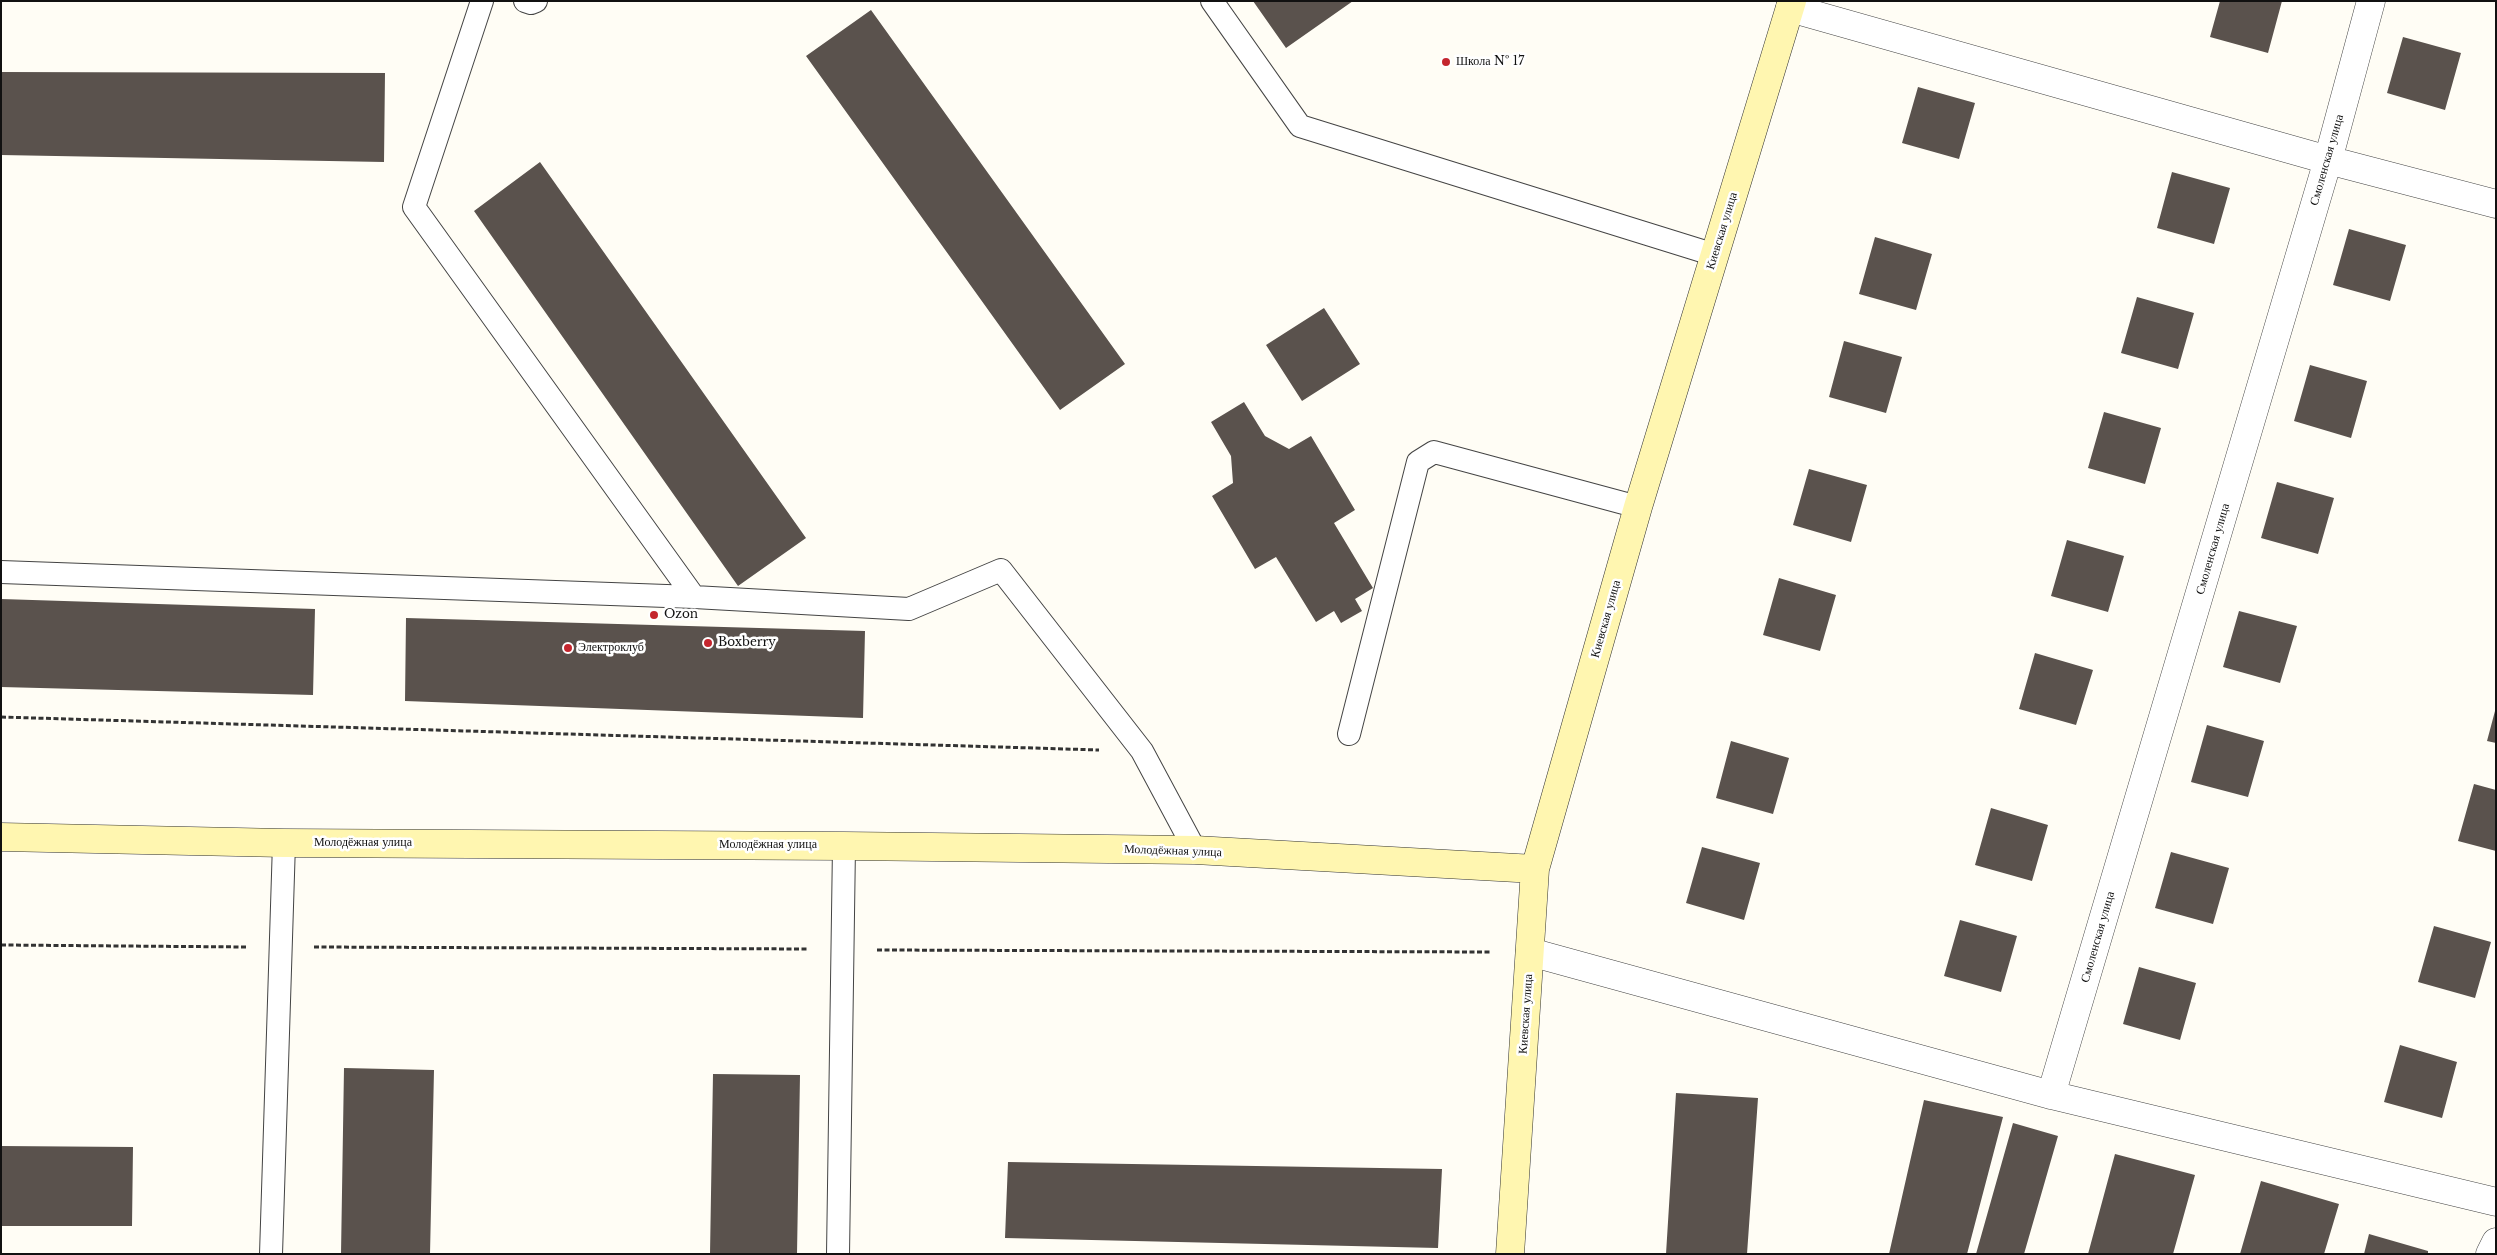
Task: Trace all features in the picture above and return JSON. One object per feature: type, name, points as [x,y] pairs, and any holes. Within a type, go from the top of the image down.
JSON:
[{"type":"street","name":"Смоленская улица","points":[[2051,1095],[2328,160],[2371,1]]},
{"type":"street","name":"Киевская улица","points":[[1510,1254],[1535,869],[1638,507],[1791,5]]},
{"type":"street","points":[[1791,5],[2328,160],[2496,204]]},
{"type":"street","name":"Молодёжная улица","points":[[1,836],[284,843],[1195,850],[1535,869]]},
{"type":"street","points":[[1530,952],[2051,1095],[2496,1202]]},
{"type":"street","points":[[2490,1254],[2496,1242]]},
{"type":"lane","points":[[482,1],[414,207],[694,597]]},
{"type":"lane","points":[[525,1],[531,3],[536,1]]},
{"type":"lane","points":[[1212,1],[1300,126],[1715,255]]},
{"type":"lane","points":[[1349,734],[1418,462],[1434,452],[1638,507]]},
{"type":"lane","points":[[1,572],[694,597],[909,609],[1001,570],[1142,751],[1195,850]]},
{"type":"lane","points":[[271,1254],[279,947],[284,843]]},
{"type":"lane","points":[[838,1254],[844,846]]},
{"type":"path","points":[[1,717],[1142,751]]},
{"type":"path","points":[[1,946],[1492,952]]},
{"type":"building","points":[[1253,1],[1353,1],[1286,48]]},
{"type":"building","points":[[2220,1],[2282,1],[2268,53],[2210,37]]},
{"type":"building","points":[[871,10],[1125,364],[1060,410],[806,56]]},
{"type":"building","points":[[2403,37],[2461,53],[2445,110],[2387,93]]},
{"type":"building","points":[[1,72],[385,73],[384,162],[1,155]]},
{"type":"building","points":[[1918,87],[1975,103],[1959,159],[1902,143]]},
{"type":"building","points":[[540,162],[806,538],[738,586],[474,211]]},
{"type":"building","points":[[2172,172],[2230,188],[2214,244],[2157,228]]},
{"type":"building","points":[[2349,229],[2406,245],[2390,301],[2333,285]]},
{"type":"building","points":[[1875,237],[1932,254],[1916,310],[1859,294]]},
{"type":"building","points":[[2137,297],[2194,313],[2178,369],[2121,353]]},
{"type":"building","points":[[1324,308],[1360,364],[1302,401],[1266,345]]},
{"type":"building","points":[[1844,341],[1902,357],[1886,413],[1829,397]]},
{"type":"building","points":[[2310,365],[2367,381],[2351,438],[2294,421]]},
{"type":"building","points":[[1244,402],[1265,436],[1289,449],[1311,436],[1355,510],[1334,523],[1373,588],[1355,599],[1362,611],[1341,623],[1334,611],[1316,622],[1276,557],[1255,569],[1212,496],[1233,483],[1231,456],[1211,422]]},
{"type":"building","points":[[2104,412],[2161,428],[2145,484],[2088,468]]},
{"type":"building","points":[[1809,469],[1867,485],[1851,542],[1793,525]]},
{"type":"building","points":[[2277,482],[2334,498],[2318,554],[2261,538]]},
{"type":"building","points":[[2067,540],[2124,556],[2108,612],[2051,596]]},
{"type":"building","points":[[1779,578],[1836,595],[1820,651],[1763,635]]},
{"type":"building","points":[[1,599],[315,609],[313,695],[1,687]]},
{"type":"building","points":[[2239,611],[2297,626],[2280,683],[2223,667]]},
{"type":"building","points":[[406,618],[865,631],[863,718],[405,701]]},
{"type":"building","points":[[2035,653],[2093,670],[2076,725],[2019,709]]},
{"type":"building","points":[[2496,711],[2496,743],[2487,741]]},
{"type":"building","points":[[2207,725],[2264,741],[2248,797],[2191,782]]},
{"type":"building","points":[[1731,741],[1789,758],[1773,814],[1716,798]]},
{"type":"building","points":[[2474,784],[2496,790],[2496,851],[2458,841]]},
{"type":"building","points":[[1991,808],[2048,825],[2032,881],[1975,865]]},
{"type":"building","points":[[1702,847],[1760,863],[1744,920],[1686,903]]},
{"type":"building","points":[[2171,852],[2229,868],[2213,924],[2155,908]]},
{"type":"building","points":[[1960,920],[2017,936],[2001,992],[1944,976]]},
{"type":"building","points":[[2434,926],[2491,942],[2475,998],[2418,982]]},
{"type":"building","points":[[2139,967],[2196,983],[2180,1040],[2123,1024]]},
{"type":"building","points":[[2400,1045],[2457,1062],[2442,1118],[2384,1102]]},
{"type":"building","points":[[344,1068],[434,1070],[430,1254],[341,1254]]},
{"type":"building","points":[[713,1074],[800,1075],[797,1254],[710,1254]]},
{"type":"building","points":[[1676,1093],[1758,1098],[1747,1254],[1666,1254]]},
{"type":"building","points":[[1924,1100],[2003,1117],[1967,1254],[1889,1254]]},
{"type":"building","points":[[2013,1123],[2058,1136],[2024,1254],[1976,1254]]},
{"type":"building","points":[[1,1146],[133,1147],[132,1226],[1,1226]]},
{"type":"building","points":[[2115,1154],[2195,1175],[2173,1254],[2088,1254]]},
{"type":"building","points":[[1008,1162],[1442,1169],[1438,1248],[1005,1238]]},
{"type":"building","points":[[2261,1181],[2339,1204],[2324,1254],[2240,1254]]},
{"type":"building","points":[[2369,1234],[2428,1251],[2428,1254],[2364,1254]]},
{"type":"place","name":"Школа № 17","points":[[1446,62]]},
{"type":"place","name":"Ozon","points":[[654,615]]},
{"type":"place","name":"Boxberry","points":[[708,643]]},
{"type":"place","name":"Электроклуб","points":[[568,648]]}]
